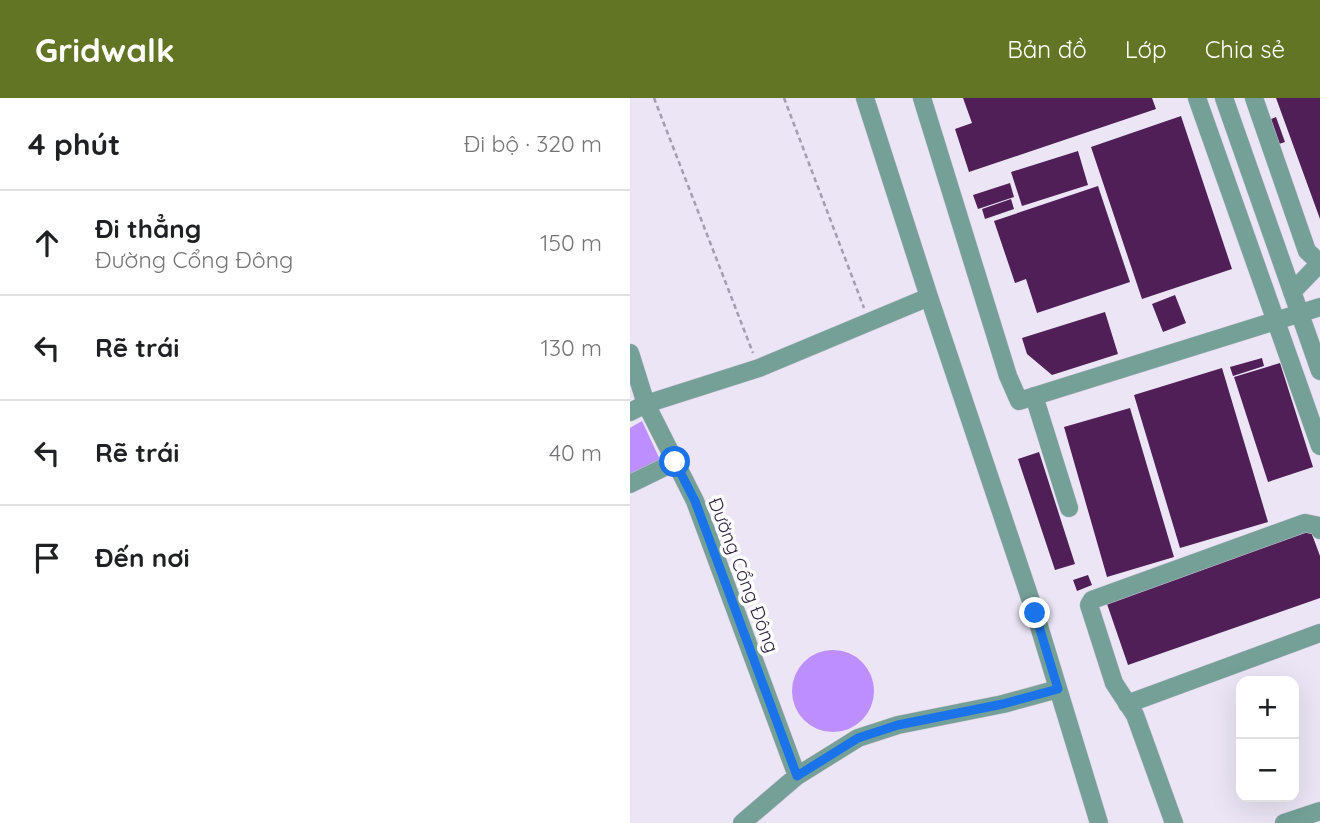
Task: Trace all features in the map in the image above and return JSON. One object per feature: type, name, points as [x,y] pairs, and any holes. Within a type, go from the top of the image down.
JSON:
[{"type":"street","points":[[866,98],[929,297],[1035,613],[1099,823]]},
{"type":"street","points":[[922,98],[1018,401],[1320,307]]},
{"type":"street","points":[[1197,98],[1320,446]]},
{"type":"street","points":[[1224,98],[1320,371]]},
{"type":"street","points":[[1254,98],[1307,251],[1320,263],[1292,292]]},
{"type":"street","points":[[638,408],[759,368],[929,297]]},
{"type":"street","name":"Đường Cổng Đông","points":[[630,353],[638,408],[675,462],[695,501],[797,776]]},
{"type":"street","points":[[1034,396],[1069,508]]},
{"type":"street","points":[[630,484],[675,462]]},
{"type":"street","points":[[1174,823],[1135,715],[1114,683],[1088,605],[1092,600],[1305,523],[1319,526],[1320,530]]},
{"type":"street","points":[[1127,704],[1320,633]]},
{"type":"street","points":[[742,823],[797,776],[858,738],[898,725],[1003,704],[1058,689]]},
{"type":"street","points":[[1284,823],[1320,811]]},
{"type":"path","points":[[654,98],[759,368]]},
{"type":"path","points":[[784,98],[869,321]]},
{"type":"shaded area","points":[[642,421],[662,464],[630,479],[630,428]]},
{"type":"shaded area","points":[[833,650],[849,653],[862,662],[871,675],[874,691],[871,707],[862,720],[849,729],[833,732],[817,729],[804,720],[795,707],[792,691],[795,675],[804,662],[817,653]]},
{"type":"building","points":[[963,98],[1152,98],[1156,109],[969,172],[955,129],[972,123]]},
{"type":"building","points":[[1276,98],[1320,98],[1320,219]]},
{"type":"building","points":[[1181,116],[1232,269],[1142,299],[1091,147]]},
{"type":"building","points":[[1276,117],[1285,142],[1273,146],[1264,122]]},
{"type":"building","points":[[1078,151],[1088,185],[1022,206],[1011,172]]},
{"type":"building","points":[[1010,183],[1014,197],[978,209],[973,195]]},
{"type":"building","points":[[1098,186],[1130,282],[1037,313],[1026,279],[1015,283],[994,221]]},
{"type":"building","points":[[1011,199],[1014,209],[985,219],[982,209]]},
{"type":"building","points":[[1175,295],[1186,323],[1163,332],[1152,304]]},
{"type":"building","points":[[1105,312],[1118,354],[1052,375],[1027,354],[1022,338]]},
{"type":"building","points":[[1262,358],[1264,366],[1233,376],[1230,367]]},
{"type":"building","points":[[1280,363],[1313,467],[1268,482],[1234,377]]},
{"type":"building","points":[[1222,368],[1268,522],[1180,548],[1134,395]]},
{"type":"building","points":[[1130,408],[1174,557],[1107,577],[1064,427]]},
{"type":"building","points":[[1039,452],[1075,564],[1055,570],[1018,459]]},
{"type":"building","points":[[1310,529],[1320,556],[1320,598],[1128,665],[1106,601]]},
{"type":"building","points":[[1088,575],[1092,585],[1077,591],[1073,580]]},
{"type":"route","points":[[675,462],[695,501],[797,776],[858,738],[898,725],[1003,704],[1058,689],[1035,613]]}]
